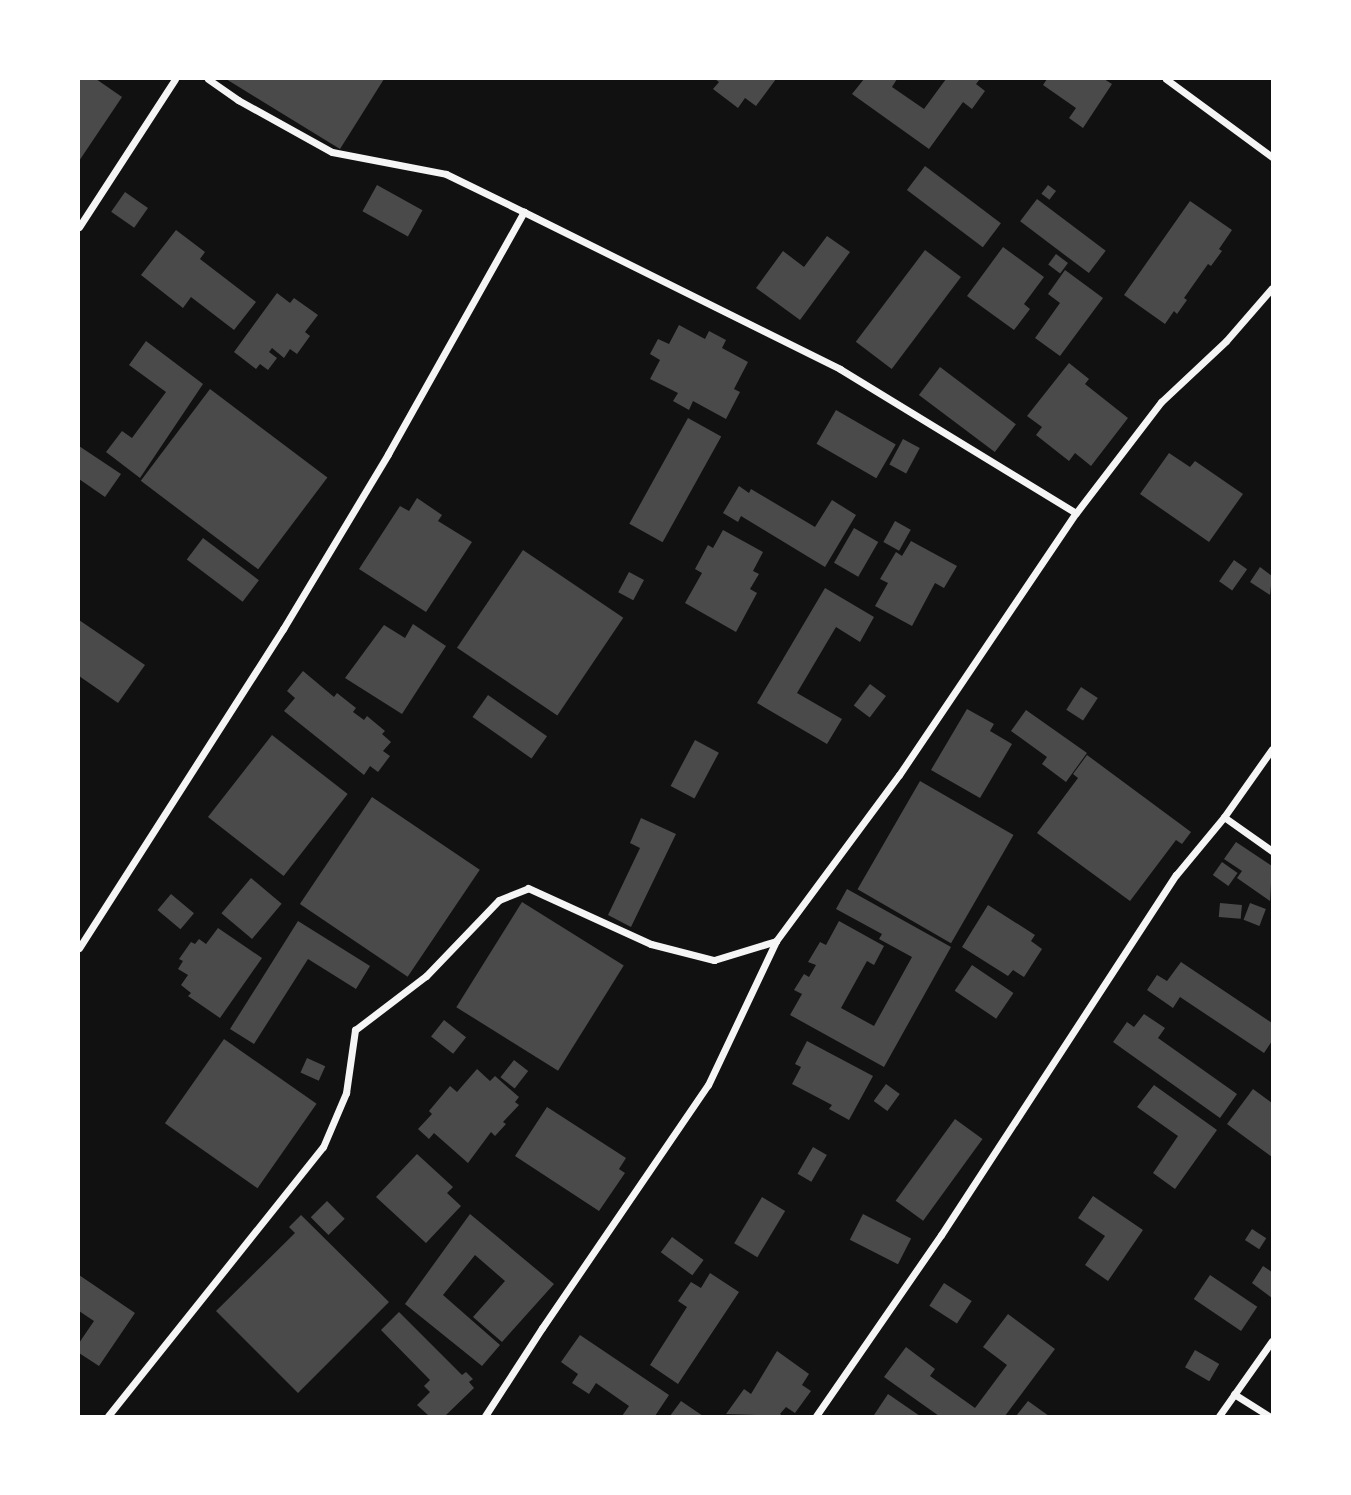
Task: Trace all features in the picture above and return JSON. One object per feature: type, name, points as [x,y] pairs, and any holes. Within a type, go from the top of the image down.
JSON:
[{"type":"street","points":[[79,227],[175,79]]},
{"type":"street","points":[[208,79],[238,100],[332,152],[446,174],[840,369],[1076,513]]},
{"type":"street","points":[[1166,79],[1272,157]]},
{"type":"street","points":[[79,948],[290,617],[388,454],[524,212]]},
{"type":"street","points":[[485,1416],[708,1086],[776,941],[899,775],[1076,513],[1161,402],[1226,341],[1272,288]]},
{"type":"street","points":[[816,1416],[941,1235],[1176,875],[1224,817],[1272,749]]},
{"type":"street","points":[[1224,817],[1272,852]]},
{"type":"street","points":[[108,1416],[323,1147],[346,1093],[355,1030],[426,976],[499,900],[528,888],[651,944],[714,960],[776,941]]},
{"type":"street","points":[[1219,1416],[1272,1340]]},
{"type":"street","points":[[1234,1394],[1269,1416]]},
{"type":"building","points":[[79,79],[96,79],[122,97],[79,161]]},
{"type":"building","points":[[226,79],[384,79],[340,149]]},
{"type":"building","points":[[715,79],[776,79],[756,106],[745,98],[738,108],[713,89],[719,82]]},
{"type":"building","points":[[864,79],[897,79],[892,87],[924,109],[946,79],[980,79],[976,84],[985,91],[972,109],[963,102],[929,149],[852,94]]},
{"type":"building","points":[[1047,79],[1104,79],[1112,84],[1083,128],[1069,118],[1076,108],[1043,85]]},
{"type":"building","points":[[925,166],[1001,223],[983,247],[907,190]]},
{"type":"building","points":[[377,185],[422,210],[408,236],[362,211]]},
{"type":"building","points":[[1048,185],[1056,191],[1049,200],[1041,194]]},
{"type":"building","points":[[125,192],[148,208],[134,228],[111,212]]},
{"type":"building","points":[[1037,199],[1106,251],[1089,273],[1020,221]]},
{"type":"building","points":[[1190,201],[1232,230],[1219,249],[1222,251],[1211,266],[1208,264],[1184,298],[1187,300],[1177,314],[1174,311],[1165,324],[1124,295]]},
{"type":"building","points":[[176,230],[205,252],[200,259],[256,302],[234,330],[191,297],[183,308],[141,275]]},
{"type":"building","points":[[827,236],[850,252],[800,320],[756,288],[783,251],[804,267]]},
{"type":"building","points":[[1003,247],[1044,277],[1024,304],[1030,309],[1014,330],[967,296]]},
{"type":"building","points":[[925,250],[961,277],[892,369],[856,342]]},
{"type":"building","points":[[1056,254],[1068,263],[1060,273],[1048,264]]},
{"type":"building","points":[[1065,270],[1103,298],[1060,356],[1035,338],[1060,303],[1048,294]]},
{"type":"building","points":[[277,293],[290,303],[294,298],[318,315],[305,332],[310,336],[297,354],[290,349],[284,358],[272,348],[269,352],[277,358],[268,370],[260,364],[256,369],[234,352]]},
{"type":"building","points":[[679,325],[705,339],[709,331],[726,340],[722,348],[748,362],[734,389],[740,392],[726,419],[693,401],[689,410],[673,401],[678,393],[650,379],[660,360],[650,354],[658,339],[669,344]]},
{"type":"building","points":[[146,341],[203,384],[140,478],[106,452],[122,431],[132,438],[166,392],[129,365]]},
{"type":"building","points":[[1069,363],[1089,379],[1085,384],[1128,418],[1091,466],[1075,453],[1069,461],[1036,435],[1042,427],[1027,416]]},
{"type":"building","points":[[940,367],[1016,424],[995,452],[919,395]]},
{"type":"building","points":[[210,389],[327,477],[258,569],[141,481]]},
{"type":"building","points":[[836,410],[896,444],[876,478],[816,444]]},
{"type":"building","points":[[688,418],[721,436],[663,542],[629,524]]},
{"type":"building","points":[[903,439],[920,448],[906,474],[889,465]]},
{"type":"building","points":[[79,446],[121,474],[105,497],[79,479]]},
{"type":"building","points":[[1169,453],[1190,467],[1195,461],[1243,494],[1209,542],[1140,494]]},
{"type":"building","points":[[739,486],[749,493],[751,489],[815,527],[832,500],[856,515],[825,567],[741,516],[738,522],[723,513]]},
{"type":"building","points":[[417,498],[442,515],[438,521],[472,542],[426,612],[359,569],[400,506],[409,511]]},
{"type":"building","points":[[895,521],[911,530],[899,551],[883,542]]},
{"type":"building","points":[[854,528],[878,542],[858,577],[834,563]]},
{"type":"building","points":[[723,530],[763,552],[753,571],[759,574],[750,589],[757,593],[736,632],[685,603],[702,573],[695,569],[708,545],[713,548]]},
{"type":"building","points":[[203,538],[259,580],[243,602],[187,560]]},
{"type":"building","points":[[911,541],[957,566],[944,588],[935,583],[912,626],[875,606],[888,583],[880,579],[896,552],[902,556]]},
{"type":"building","points":[[523,550],[623,618],[557,715],[457,648]]},
{"type":"building","points":[[1234,560],[1247,569],[1232,590],[1219,581]]},
{"type":"building","points":[[1260,567],[1272,576],[1270,595],[1250,582]]},
{"type":"building","points":[[629,572],[644,580],[633,600],[618,592]]},
{"type":"building","points":[[825,588],[874,617],[860,642],[836,627],[797,693],[842,719],[827,744],[757,703]]},
{"type":"building","points":[[79,620],[145,665],[118,703],[79,676]]},
{"type":"building","points":[[413,624],[446,646],[402,714],[345,678],[384,625],[405,638]]},
{"type":"building","points":[[303,671],[334,697],[337,693],[356,708],[353,712],[364,720],[367,716],[385,731],[382,734],[391,742],[383,751],[390,756],[378,772],[370,766],[364,775],[284,711],[295,698],[287,691]]},
{"type":"building","points":[[870,684],[886,696],[870,718],[854,706]]},
{"type":"building","points":[[1081,687],[1098,698],[1083,721],[1066,710]]},
{"type":"building","points":[[488,695],[547,736],[531,758],[473,717]]},
{"type":"building","points":[[967,709],[994,724],[990,731],[1012,744],[980,798],[931,770]]},
{"type":"building","points":[[1026,710],[1087,753],[1066,782],[1042,764],[1047,757],[1011,731]]},
{"type":"building","points":[[272,735],[348,794],[284,876],[208,817]]},
{"type":"building","points":[[695,740],[719,753],[694,799],[671,786]]},
{"type":"building","points":[[1087,755],[1191,832],[1182,844],[1176,840],[1130,901],[1037,833],[1078,778],[1073,774]]},
{"type":"building","points":[[920,781],[1014,835],[951,943],[858,889]]},
{"type":"building","points":[[372,797],[480,870],[408,977],[300,904]]},
{"type":"building","points":[[641,818],[676,834],[631,927],[608,915],[640,848],[630,843]]},
{"type":"building","points":[[1236,842],[1272,866],[1270,901],[1237,878],[1242,871],[1224,859]]},
{"type":"building","points":[[1222,862],[1238,873],[1228,886],[1213,875]]},
{"type":"building","points":[[251,878],[282,904],[252,939],[221,913]]},
{"type":"building","points":[[847,889],[951,947],[884,1067],[790,1015],[802,994],[794,990],[804,974],[809,977],[816,965],[808,962],[820,942],[826,945],[839,921],[884,946],[874,965],[867,961],[841,1008],[874,1026],[912,957],[879,939],[882,934],[836,909]]},
{"type":"building","points":[[171,894],[194,913],[180,929],[158,910]]},
{"type":"building","points":[[522,902],[624,966],[558,1071],[456,1007]]},
{"type":"building","points":[[1220,903],[1242,905],[1241,919],[1219,917]]},
{"type":"building","points":[[1250,903],[1266,909],[1259,926],[1244,920]]},
{"type":"building","points":[[988,905],[1035,935],[1031,941],[1042,949],[1024,977],[1013,970],[1008,976],[962,947]]},
{"type":"building","points":[[298,921],[370,966],[356,989],[308,959],[254,1044],[230,1029]]},
{"type":"building","points":[[218,928],[262,958],[220,1018],[188,996],[191,993],[181,985],[188,975],[178,969],[183,961],[179,959],[191,942],[195,944],[199,939],[206,944]]},
{"type":"building","points":[[1181,962],[1272,1023],[1272,1041],[1264,1053],[1180,997],[1173,1008],[1147,990],[1157,975],[1167,981]]},
{"type":"building","points":[[972,965],[1013,993],[996,1019],[955,991]]},
{"type":"building","points":[[1144,1014],[1165,1028],[1158,1038],[1237,1094],[1220,1118],[1113,1042],[1127,1022],[1134,1027]]},
{"type":"building","points":[[444,1020],[466,1037],[453,1054],[431,1037]]},
{"type":"building","points":[[224,1039],[317,1104],[257,1188],[165,1123]]},
{"type":"building","points":[[807,1041],[873,1076],[849,1120],[829,1109],[832,1105],[792,1084],[801,1067],[795,1064]]},
{"type":"building","points":[[307,1058],[325,1066],[319,1081],[300,1073]]},
{"type":"building","points":[[514,1060],[528,1071],[515,1088],[500,1077]]},
{"type":"building","points":[[477,1069],[490,1081],[495,1076],[519,1097],[515,1102],[519,1105],[503,1122],[506,1124],[495,1136],[491,1132],[468,1163],[434,1133],[429,1139],[418,1129],[432,1114],[429,1111],[450,1086],[457,1092]]},
{"type":"building","points":[[886,1084],[900,1094],[887,1111],[874,1101]]},
{"type":"building","points":[[1154,1085],[1217,1130],[1175,1189],[1153,1173],[1178,1136],[1137,1107]]},
{"type":"building","points":[[1253,1089],[1272,1103],[1272,1157],[1227,1124]]},
{"type":"building","points":[[547,1107],[626,1158],[619,1169],[625,1173],[599,1211],[515,1156]]},
{"type":"building","points":[[955,1119],[983,1139],[923,1221],[896,1201]]},
{"type":"building","points":[[813,1147],[827,1155],[811,1182],[798,1174]]},
{"type":"building","points":[[417,1154],[453,1187],[447,1193],[461,1206],[426,1243],[376,1197]]},
{"type":"building","points":[[1093,1196],[1143,1230],[1108,1281],[1085,1265],[1105,1236],[1078,1218]]},
{"type":"building","points":[[762,1197],[785,1211],[757,1257],[734,1243]]},
{"type":"building","points":[[327,1201],[345,1219],[328,1235],[311,1217]]},
{"type":"building","points":[[470,1214],[554,1284],[502,1342],[473,1317],[505,1281],[475,1255],[443,1295],[500,1345],[482,1366],[405,1304]]},
{"type":"building","points":[[863,1214],[911,1239],[898,1264],[850,1240]]},
{"type":"building","points":[[301,1215],[389,1302],[298,1393],[216,1311],[295,1233],[289,1227]]},
{"type":"building","points":[[1252,1229],[1266,1238],[1259,1249],[1245,1240]]},
{"type":"building","points":[[672,1237],[704,1260],[692,1275],[661,1252]]},
{"type":"building","points":[[1263,1266],[1272,1272],[1272,1298],[1252,1283]]},
{"type":"building","points":[[710,1273],[739,1292],[678,1384],[650,1365],[687,1307],[678,1301],[691,1282],[701,1288]]},
{"type":"building","points":[[79,1275],[135,1313],[99,1366],[79,1353],[79,1343],[94,1321],[79,1311]]},
{"type":"building","points":[[1210,1275],[1257,1307],[1241,1331],[1194,1299]]},
{"type":"building","points":[[944,1283],[972,1301],[957,1324],[929,1306]]},
{"type":"building","points":[[399,1312],[462,1375],[466,1372],[473,1379],[469,1382],[474,1388],[445,1416],[429,1416],[417,1405],[430,1392],[424,1386],[430,1380],[381,1330]]},
{"type":"building","points":[[1008,1314],[1055,1349],[1005,1416],[939,1416],[884,1377],[906,1347],[935,1369],[930,1376],[975,1408],[1007,1365],[983,1347]]},
{"type":"building","points":[[580,1335],[669,1395],[655,1416],[622,1416],[629,1406],[596,1383],[589,1394],[572,1383],[578,1374],[561,1362]]},
{"type":"building","points":[[1195,1350],[1219,1364],[1209,1381],[1185,1367]]},
{"type":"building","points":[[777,1351],[809,1374],[802,1385],[811,1391],[795,1413],[786,1407],[780,1414],[783,1416],[726,1414],[744,1389],[751,1394]]},
{"type":"building","points":[[888,1394],[920,1416],[874,1415]]},
{"type":"building","points":[[681,1401],[703,1416],[670,1416]]},
{"type":"building","points":[[1028,1401],[1049,1416],[1016,1416]]}]
